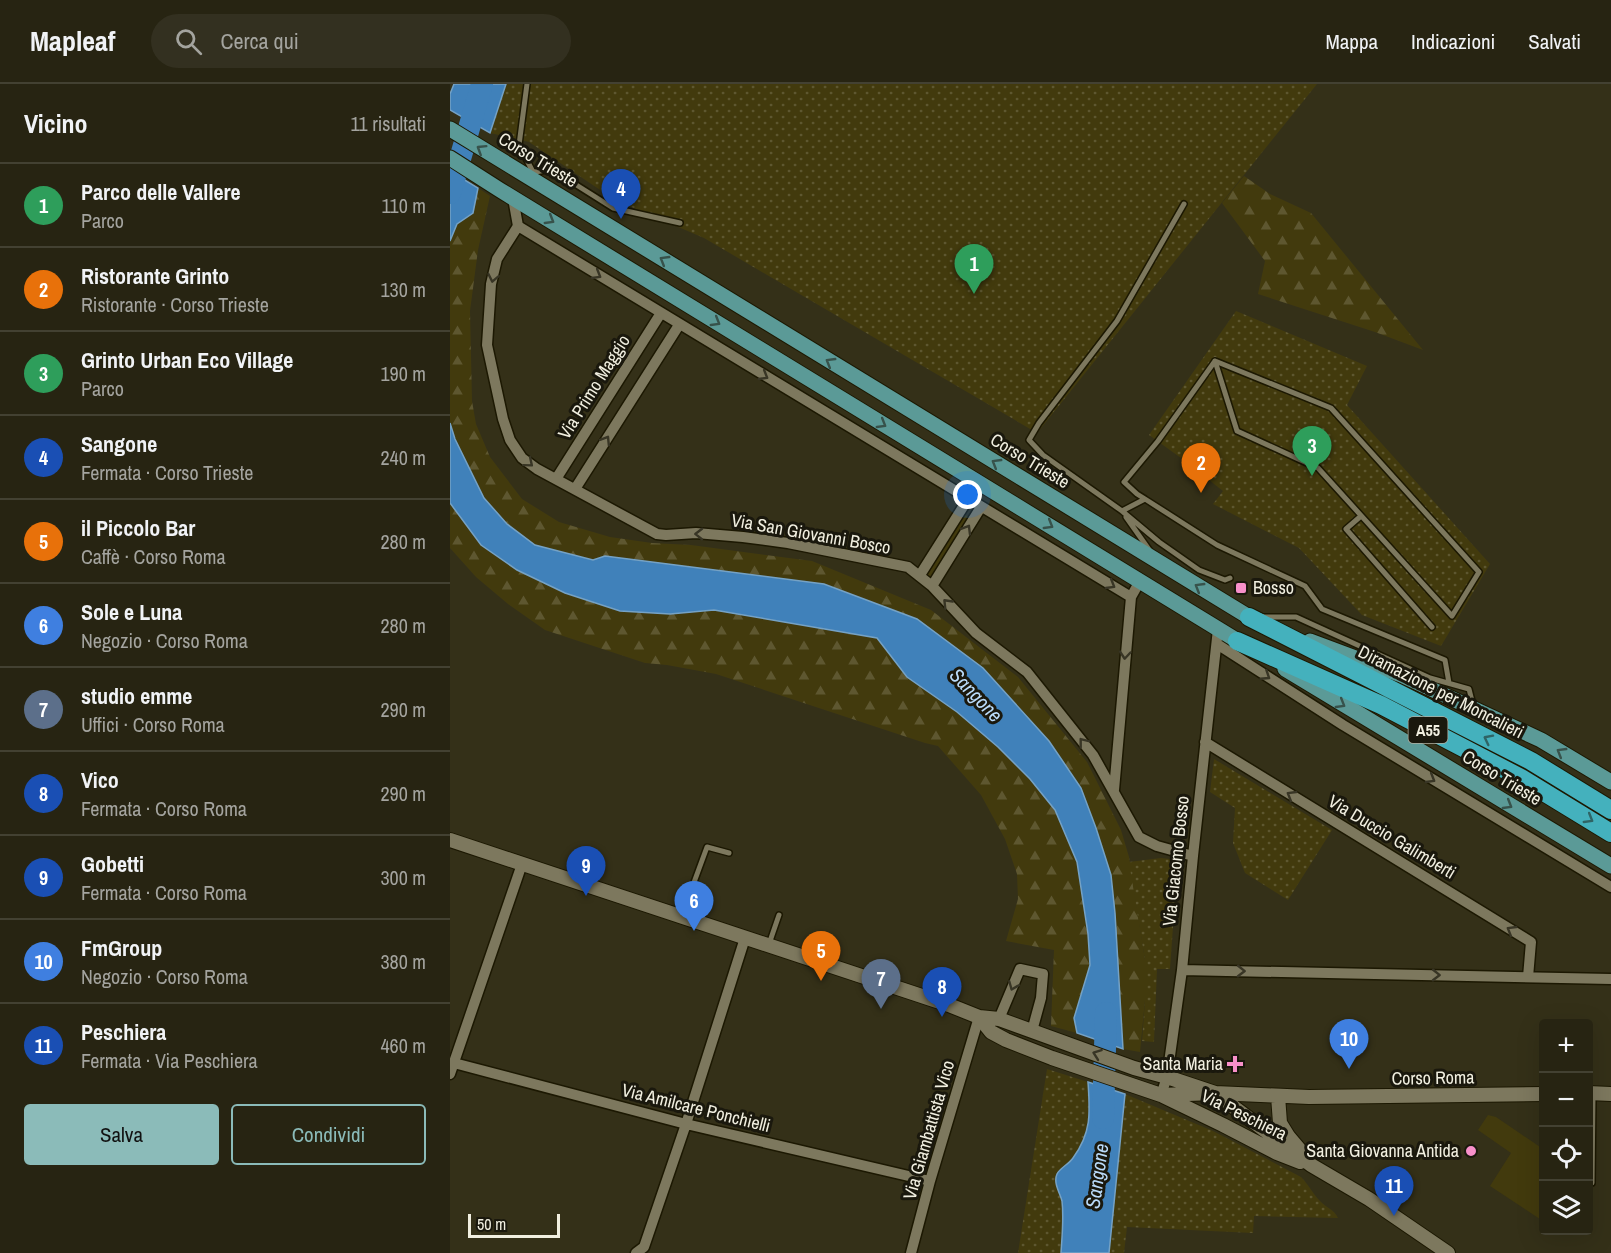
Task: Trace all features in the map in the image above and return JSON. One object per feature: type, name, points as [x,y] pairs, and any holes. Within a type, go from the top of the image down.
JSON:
[{"type":"highway","name":"Diramazione per Moncalieri","points":[[1249,617],[1531,761],[1611,810]]},
{"type":"highway","name":"A55","points":[[1238,641],[1381,705],[1521,778],[1611,833]]},
{"type":"main road","name":"Corso Trieste","points":[[450,129],[1249,617],[1401,675],[1541,740],[1611,782]]},
{"type":"main road","name":"Corso Trieste","points":[[450,158],[1140,581],[1217,636],[1238,641],[1611,866]]},
{"type":"street","points":[[506,194],[518,226],[1131,597]]},
{"type":"street","name":"Via San Giovanni Bosco","points":[[518,226],[497,259],[491,284],[487,345],[503,419],[510,440],[522,458],[537,469],[657,534],[666,536],[696,533],[743,537],[788,543],[908,567],[932,586],[976,633],[1027,672],[1093,755],[1138,837],[1158,846],[1193,856]]},
{"type":"street","name":"Via Primo Maggio","points":[[556,479],[661,313]]},
{"type":"street","points":[[574,489],[679,325]]},
{"type":"street","points":[[920,575],[968,499]]},
{"type":"street","points":[[932,586],[981,507]]},
{"type":"street","points":[[1114,791],[1131,597],[1140,581]]},
{"type":"street","points":[[1217,636],[1353,731],[1611,887]]},
{"type":"street","name":"Via Giacomo Bosso","points":[[1161,1095],[1167,1077],[1182,970],[1217,636]]},
{"type":"street","name":"Via Duccio Galimberti","points":[[1205,742],[1531,942],[1528,977]]},
{"type":"street","name":"Corso Roma","points":[[450,840],[949,1005],[979,1017],[999,1019],[1134,1068],[1215,1093]]},
{"type":"street","points":[[452,1069],[522,864]]},
{"type":"street","points":[[636,1253],[644,1247],[745,938]]},
{"type":"street","points":[[999,1019],[1020,969],[1043,974],[1041,998],[1032,1031]]},
{"type":"street","points":[[1182,970],[1611,979]]},
{"type":"street","name":"Corso Roma","points":[[979,1017],[991,1032],[1016,1044],[1161,1095],[1215,1093],[1320,1097],[1539,1094]]},
{"type":"street","name":"Via Giambattista Vico","points":[[911,1253],[979,1017]]},
{"type":"street","name":"Via Amilcare Ponchielli","points":[[452,1069],[930,1181]]},
{"type":"street","points":[[1122,1082],[1156,1084],[1167,1077]]},
{"type":"street","name":"Via Peschiera","points":[[1215,1093],[1311,1165],[1369,1199],[1448,1253]]},
{"type":"street","points":[[1593,1093],[1611,1094]]},
{"type":"street","name":"Via Peschiera","points":[[1161,1095],[1277,1153],[1311,1165]]},
{"type":"street","name":"Via Peschiera","points":[[1278,1096],[1280,1123],[1311,1165]]},
{"type":"lane","points":[[527,84],[519,145],[523,172],[551,170],[614,208],[680,223]]},
{"type":"lane","points":[[1184,204],[1117,321],[1039,423],[1029,440],[1042,455],[1122,511],[1159,542],[1199,570],[1225,580],[1230,578]]},
{"type":"lane","points":[[1215,361],[1158,441],[1124,482],[1137,494],[1217,545],[1305,586],[1322,609],[1444,660],[1449,683]]},
{"type":"lane","points":[[1215,361],[1331,408],[1479,572],[1452,616],[1318,468],[1238,431],[1215,361]]},
{"type":"lane","points":[[1122,511],[1145,499]]},
{"type":"lane","points":[[1122,511],[1158,562]]},
{"type":"lane","points":[[1361,516],[1346,529],[1432,627]]},
{"type":"lane","points":[[1249,617],[1296,618],[1430,678],[1469,689],[1474,709]]},
{"type":"lane","points":[[681,917],[706,847],[729,853]]},
{"type":"lane","points":[[769,945],[779,915]]},
{"type":"lane","points":[[1591,1127],[1592,1181]]},
{"type":"green space","points":[[506,84],[1317,84],[1037,433],[704,238],[615,200],[529,142],[490,133]]},
{"type":"green space","points":[[1244,176],[1270,194],[1311,213],[1423,350],[1258,294],[1265,261],[1222,203]]},
{"type":"green space","points":[[478,188],[490,196],[478,250],[470,311],[472,401],[476,424],[490,457],[522,499],[559,522],[610,537],[812,561],[931,610],[1018,677],[1087,762],[1121,830],[1129,857],[1145,960],[1145,1000],[1140,1052],[1123,1049],[1115,913],[1096,828],[1081,788],[1049,741],[824,584],[605,556],[593,560],[535,545],[507,524],[484,498],[455,439],[450,423],[450,241],[457,224],[473,213]]},
{"type":"green space","points":[[1236,311],[1367,366],[1347,405],[1490,564],[1441,646],[1362,615],[1299,548],[1213,504],[1223,491],[1209,480],[1216,472],[1189,450],[1181,458],[1149,435]]},
{"type":"green space","points":[[450,503],[481,545],[517,570],[565,593],[619,611],[670,614],[714,610],[877,638],[907,677],[957,712],[998,747],[1030,779],[1055,810],[1077,862],[1088,934],[1090,965],[1074,1018],[1077,1033],[1051,1026],[1054,950],[1006,941],[1018,899],[1017,874],[1005,839],[981,795],[938,746],[716,674],[645,663],[545,630],[508,604],[476,577],[450,548]]},
{"type":"green space","points":[[964,515],[969,519],[929,578],[926,574]]},
{"type":"green space","points":[[1214,759],[1332,830],[1288,900],[1245,873],[1233,843],[1235,808],[1210,792]]},
{"type":"green space","points":[[1170,859],[1177,870],[1170,969],[1157,969],[1154,1042],[1142,1041],[1145,960],[1129,862]]},
{"type":"green space","points":[[1047,1069],[1088,1082],[1087,1130],[1079,1148],[1056,1177],[1063,1207],[1061,1253],[1018,1253]]},
{"type":"green space","points":[[1125,1094],[1213,1131],[1301,1177],[1322,1203],[1338,1218],[1254,1216],[1253,1233],[1127,1227],[1124,1253],[1109,1253]]},
{"type":"green space","points":[[1488,1115],[1496,1117],[1539,1146],[1539,1218],[1490,1186],[1511,1153],[1478,1130]]},
{"type":"water","points":[[454,84],[506,84],[490,133],[450,110],[450,94]]},
{"type":"water","points":[[450,171],[478,188],[473,213],[457,224],[450,241]]},
{"type":"water","points":[[450,423],[455,439],[484,498],[507,524],[535,545],[593,560],[605,556],[824,584],[917,619],[983,668],[1049,741],[1081,788],[1096,828],[1111,875],[1123,1049],[1077,1033],[1074,1018],[1090,965],[1088,934],[1077,862],[1055,810],[1030,779],[998,747],[957,712],[907,677],[877,638],[714,610],[670,614],[620,611],[565,593],[517,570],[481,545],[450,503]]},
{"type":"water","points":[[1088,1082],[1125,1094],[1109,1253],[1061,1253],[1063,1207],[1056,1177],[1058,1172],[1073,1158],[1084,1139],[1089,1112]]},
{"type":"waterway","name":"Sangone","points":[[450,193],[482,84]]},
{"type":"waterway","name":"Sangone","points":[[1103,1118],[1106,1013]]},
{"type":"place","name":"Sangone","points":[[621,219]]},
{"type":"place","name":"Parco delle Vallere","points":[[974,294]]},
{"type":"place","name":"Grinto Urban Eco Village","points":[[1312,476]]},
{"type":"place","name":"Ristorante Grinto","points":[[1201,493]]},
{"type":"place","name":"Bosso","points":[[1241,588]]},
{"type":"place","name":"Gobetti","points":[[586,896]]},
{"type":"place","name":"Sole e Luna","points":[[694,931]]},
{"type":"place","name":"il Piccolo Bar","points":[[821,981]]},
{"type":"place","name":"studio emme","points":[[881,1009]]},
{"type":"place","name":"Vico","points":[[942,1017]]},
{"type":"place","name":"Santa Maria","points":[[1235,1064]]},
{"type":"place","name":"FmGroup","points":[[1349,1069]]},
{"type":"place","name":"Santa Giovanna Antida","points":[[1471,1151]]},
{"type":"place","name":"Peschiera","points":[[1394,1216]]}]
